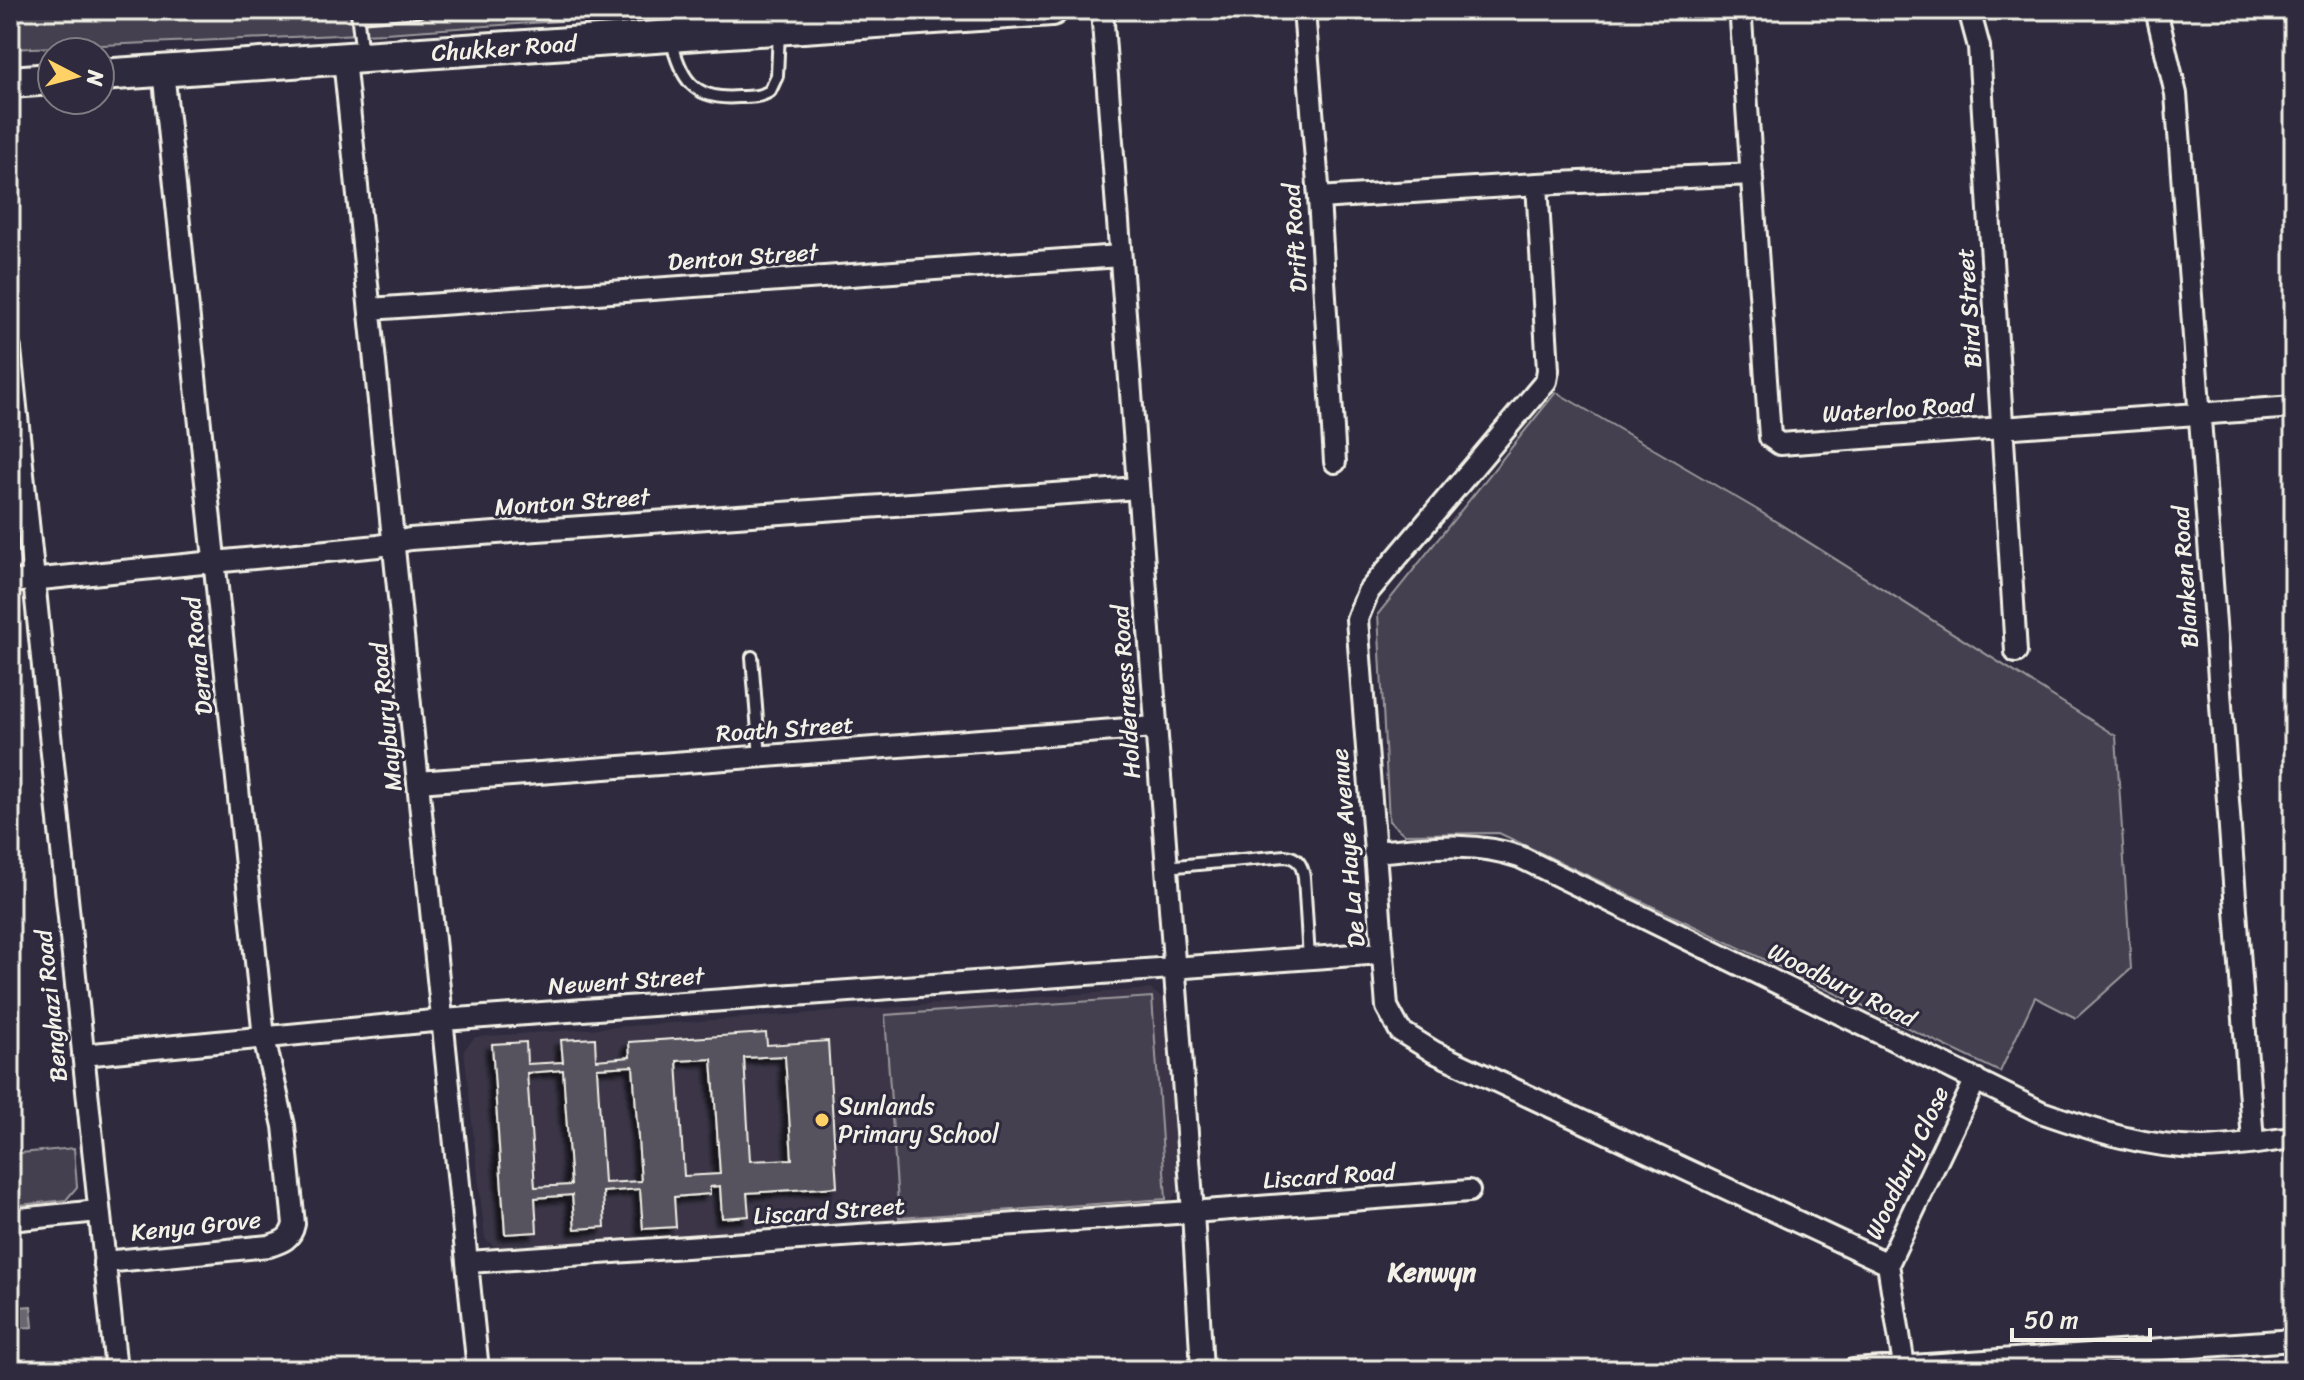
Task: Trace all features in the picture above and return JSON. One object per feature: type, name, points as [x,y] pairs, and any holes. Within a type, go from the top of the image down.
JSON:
[{"type":"street","name":"Chukker Road","points":[[116,74],[1052,10]]},
{"type":"street","name":"Holderness Road","points":[[1102,10],[1193,1212],[1202,1370]]},
{"type":"street","name":"Drift Road","points":[[1304,10],[1335,462]]},
{"type":"street","name":"Bird Street","points":[[1969,10],[1979,47],[2016,652]]},
{"type":"street","name":"Blanken Road","points":[[2156,10],[2176,94],[2253,1142]]},
{"type":"street","name":"Waterloo Road","points":[[1741,20],[1770,437],[1773,440],[1780,444],[2294,407]]},
{"type":"street","name":"Maybury Road","points":[[353,58],[370,309],[478,1370]]},
{"type":"street","name":"Derna Road","points":[[163,70],[264,1038],[284,1126],[294,1217],[291,1234]]},
{"type":"street","points":[[10,82],[36,80]]},
{"type":"street","points":[[1319,198],[1752,174]]},
{"type":"street","name":"De La Haye Avenue","points":[[1537,184],[1548,370],[1546,381],[1368,592],[1357,619],[1387,1007],[1400,1031],[1434,1052],[1888,1264]]},
{"type":"street","name":"Denton Street","points":[[370,309],[1120,256]]},
{"type":"street","name":"Benghazi Road","points":[[10,349],[116,1370]]},
{"type":"street","name":"Monton Street","points":[[10,582],[378,546],[410,539],[1138,488]]},
{"type":"street","name":"Roath Street","points":[[418,782],[1155,727]]},
{"type":"street","name":"Woodbury Road","points":[[1374,852],[1476,847],[1520,857],[2041,1112],[2105,1134],[2161,1145],[2206,1148],[2294,1138]]},
{"type":"street","name":"Newent Street","points":[[83,1055],[443,1020],[1382,953]]},
{"type":"street","name":"Woodbury Close","points":[[1904,1366],[1888,1264],[1976,1079]]},
{"type":"street","name":"Liscard Road","points":[[1193,1212],[1469,1191]]},
{"type":"street","points":[[10,1220],[98,1211]]},
{"type":"street","name":"Liscard Street","points":[[469,1262],[1193,1212]]},
{"type":"street","name":"Kenya Grove","points":[[104,1262],[269,1246],[284,1241],[291,1234]]},
{"type":"street","points":[[1853,1370],[2022,1364],[2294,1340]]},
{"type":"lane","points":[[353,58],[358,13],[418,11]]},
{"type":"lane","points":[[671,36],[677,63],[689,82],[706,94],[731,98],[770,91],[777,76],[779,29]]},
{"type":"lane","points":[[752,657],[760,757]]},
{"type":"lane","points":[[1165,867],[1285,856],[1297,860],[1304,877],[1309,959]]},
{"type":"shaded area","points":[[10,10],[721,10],[385,33],[116,44],[116,36],[36,36],[36,48],[10,49]]},
{"type":"shaded area","points":[[1556,392],[1756,509],[2116,736],[2131,969],[2076,1018],[2035,997],[2000,1072],[1499,833],[1404,834],[1389,821],[1378,614]]},
{"type":"shaded area","name":"Sunlands Primary School","points":[[1150,989],[1164,999],[1178,1191],[1167,1205],[498,1250],[485,1239],[464,1050],[475,1037]]},
{"type":"shaded area","points":[[1152,997],[1166,1199],[899,1218],[885,1015]]},
{"type":"shaded area","points":[[74,1148],[77,1187],[66,1200],[10,1206],[10,1154]]},
{"type":"shaded area","points":[[31,1306],[33,1327],[20,1328],[18,1307]]},
{"type":"building","points":[[766,1033],[767,1045],[828,1041],[837,1187],[747,1193],[749,1216],[722,1218],[720,1186],[710,1187],[710,1194],[674,1197],[676,1227],[643,1229],[640,1189],[603,1192],[605,1227],[575,1229],[572,1195],[535,1198],[537,1232],[505,1234],[492,1044],[526,1042],[527,1064],[563,1062],[561,1040],[595,1038],[596,1060],[630,1057],[629,1042]],"holes":[[[785,1056],[792,1159],[750,1161],[744,1058]],[[712,1059],[720,1174],[684,1176],[677,1061]],[[633,1066],[641,1181],[604,1183],[597,1068]],[[563,1070],[571,1185],[535,1187],[527,1073]]]},
{"type":"place","name":"Sunlands Primary School","points":[[822,1120]]},
{"type":"district","name":"Kenwyn","points":[[1432,1272]]}]
